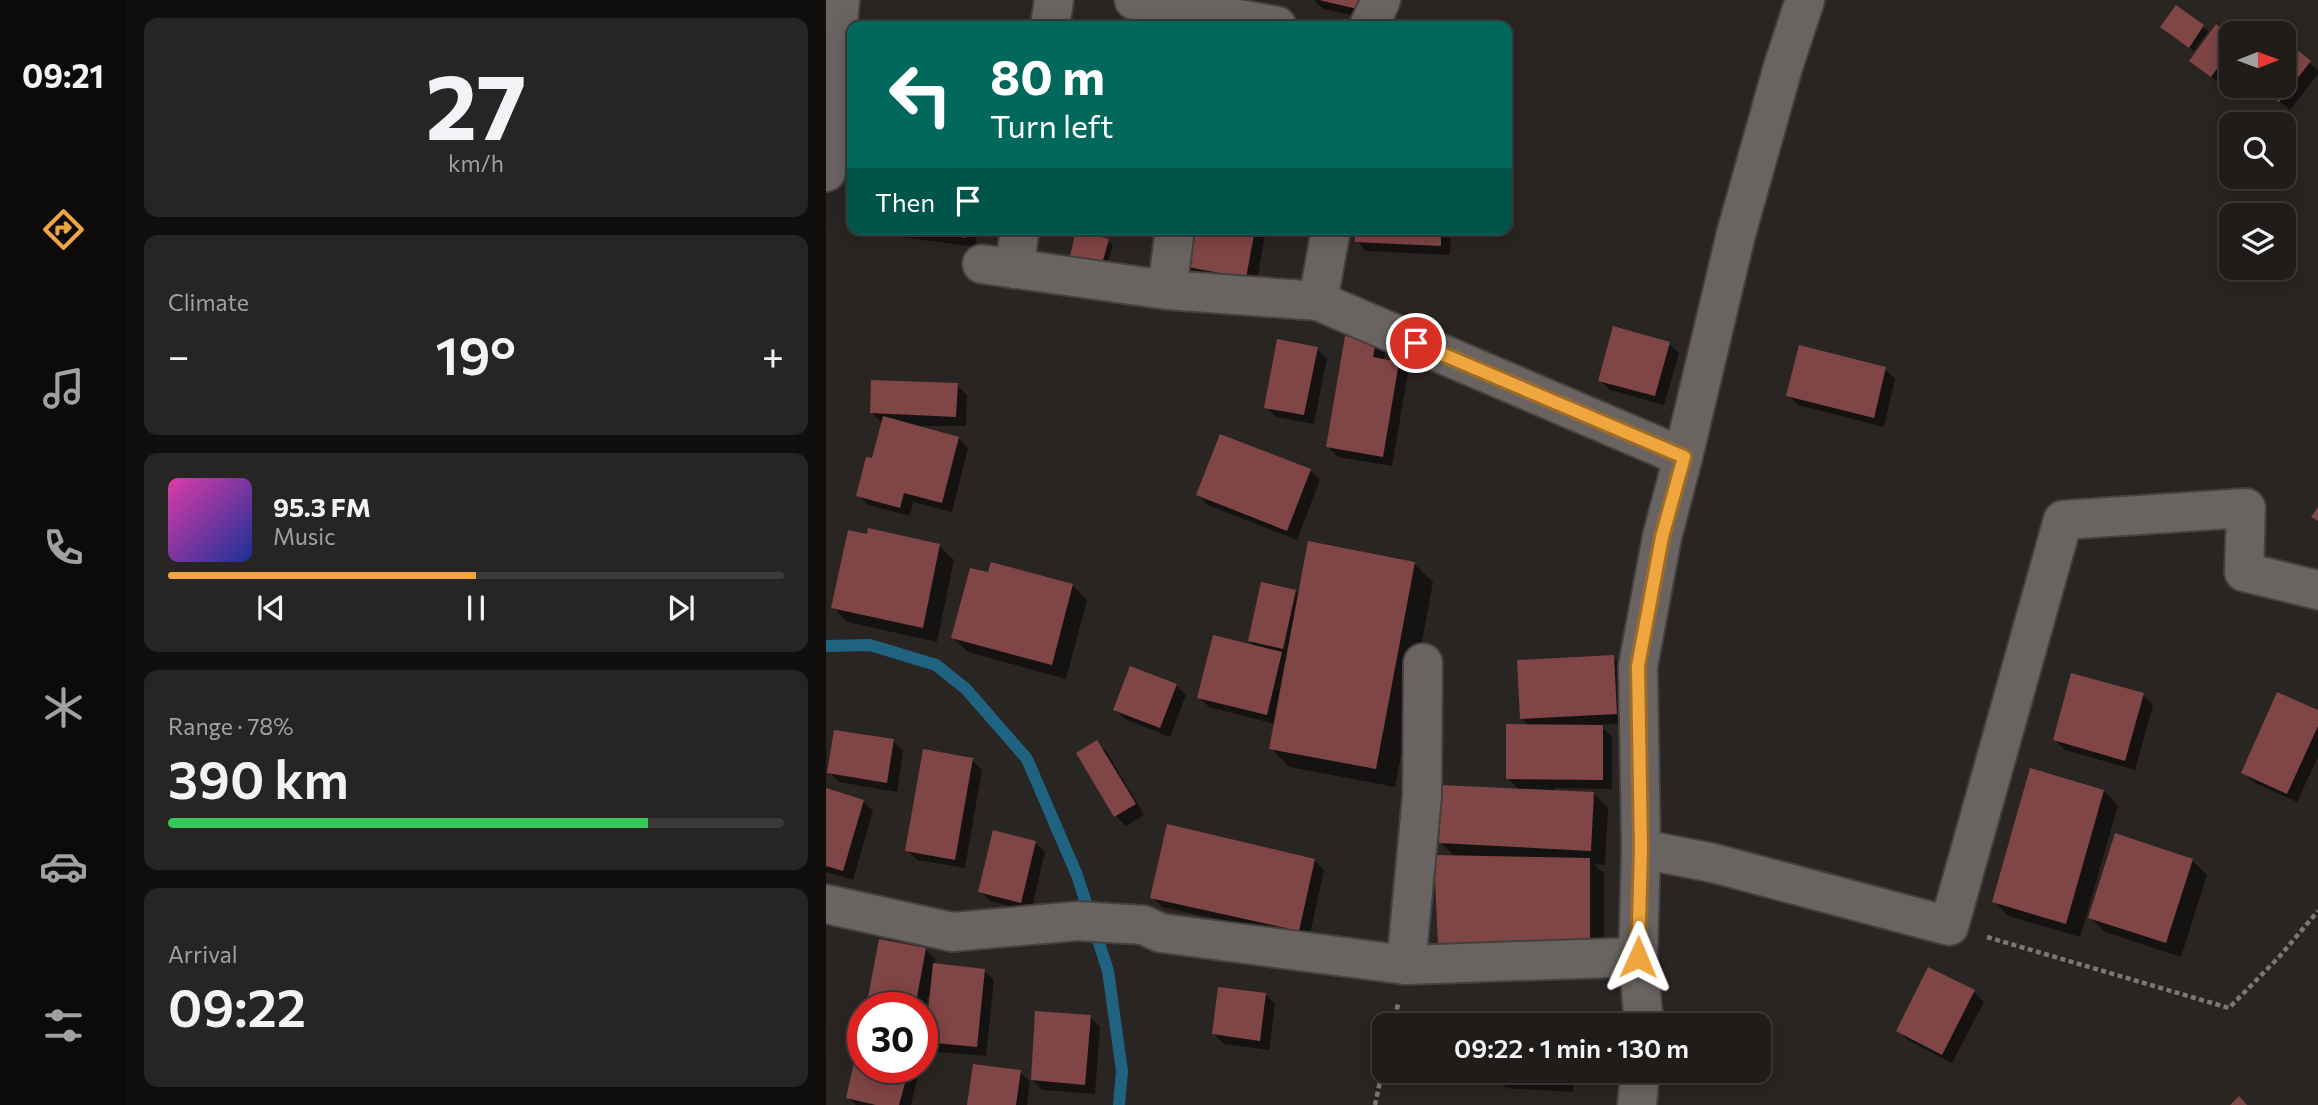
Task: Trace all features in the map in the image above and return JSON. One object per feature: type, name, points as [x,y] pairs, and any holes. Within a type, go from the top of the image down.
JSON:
[{"type":"street","points":[[826,172],[840,0]]},
{"type":"street","points":[[1051,21],[1054,0]]},
{"type":"street","points":[[1134,0],[1204,20]]},
{"type":"street","points":[[1371,21],[1381,0]]},
{"type":"street","points":[[1643,1013],[1638,957],[1641,849],[1638,666],[1662,537],[1684,457],[1736,234],[1783,67],[1805,0]]},
{"type":"street","points":[[1017,235],[998,267],[1167,290],[1318,301],[1684,457]]},
{"type":"street","points":[[1167,290],[1174,235]]},
{"type":"street","points":[[1318,301],[1330,235]]},
{"type":"street","points":[[1641,849],[1713,863],[1949,926],[2063,520],[2246,508],[2244,572],[2318,590]]},
{"type":"street","points":[[1406,965],[1422,796],[1423,663]]},
{"type":"street","points":[[826,904],[952,932],[1078,921],[1143,925],[1161,933],[1406,965],[1638,957]]},
{"type":"street","points":[[1637,1105],[1639,1083]]},
{"type":"path","points":[[1949,926],[2229,1008],[2279,957],[2318,911]]},
{"type":"path","points":[[1375,1105],[1380,1083]]},
{"type":"building","points":[[1319,0],[1368,0],[1366,11]]},
{"type":"building","points":[[2176,5],[2204,25],[2189,48],[2160,27]]},
{"type":"building","points":[[2216,24],[2219,26],[2219,66],[2211,77],[2189,61]]},
{"type":"building","points":[[2296,49],[2311,61],[2296,80]]},
{"type":"building","points":[[1075,235],[1109,239],[1102,264],[1070,256]]},
{"type":"building","points":[[1182,235],[1254,235],[1246,278],[1177,265]]},
{"type":"building","points":[[1355,235],[1441,235],[1441,246],[1355,242]]},
{"type":"building","points":[[1613,326],[1670,342],[1655,396],[1598,381]]},
{"type":"building","points":[[1345,336],[1376,341],[1373,357],[1399,362],[1383,457],[1326,447]]},
{"type":"building","points":[[1277,339],[1318,347],[1304,415],[1264,408]]},
{"type":"building","points":[[1799,345],[1886,367],[1874,418],[1786,396]]},
{"type":"building","points":[[871,380],[958,383],[956,417],[870,413]]},
{"type":"building","points":[[883,416],[959,437],[942,503],[904,493],[900,508],[856,496],[866,457],[872,458]]},
{"type":"building","points":[[1220,434],[1311,469],[1287,531],[1196,495]]},
{"type":"building","points":[[2318,507],[2318,521],[2311,517]]},
{"type":"building","points":[[868,528],[940,544],[923,628],[831,608],[848,530],[867,534]]},
{"type":"building","points":[[1308,541],[1415,562],[1376,769],[1269,749]]},
{"type":"building","points":[[991,562],[1073,584],[1052,665],[951,638],[970,568],[988,572]]},
{"type":"building","points":[[1261,582],[1296,590],[1283,649],[1248,641]]},
{"type":"building","points":[[1213,635],[1282,652],[1267,715],[1197,698]]},
{"type":"building","points":[[1614,655],[1617,714],[1520,719],[1517,660]]},
{"type":"building","points":[[1130,666],[1177,684],[1160,728],[1113,710]]},
{"type":"building","points":[[2071,673],[2144,693],[2125,761],[2053,740]]},
{"type":"building","points":[[2277,692],[2318,710],[2318,726],[2287,794],[2241,773]]},
{"type":"building","points":[[1506,724],[1603,725],[1603,780],[1506,779]]},
{"type":"building","points":[[834,730],[894,739],[887,783],[827,773]]},
{"type":"building","points":[[1097,740],[1136,804],[1114,817],[1076,753]]},
{"type":"building","points":[[923,749],[973,758],[955,860],[905,851]]},
{"type":"building","points":[[2030,768],[2104,790],[2066,924],[1992,902]]},
{"type":"building","points":[[1441,785],[1594,792],[1591,851],[1439,843]]},
{"type":"building","points":[[826,788],[864,800],[843,871],[826,866]]},
{"type":"building","points":[[1167,824],[1315,859],[1299,931],[1150,898]]},
{"type":"building","points":[[993,830],[1036,841],[1021,903],[978,892]]},
{"type":"building","points":[[2115,833],[2193,859],[2166,943],[2088,918]]},
{"type":"building","points":[[1434,855],[1590,858],[1590,943],[1438,945]]},
{"type":"building","points":[[879,939],[926,948],[918,992],[869,992]]},
{"type":"building","points":[[933,963],[985,969],[977,1047],[938,1043],[938,992],[930,992]]},
{"type":"building","points":[[1928,967],[1975,990],[1942,1055],[1896,1031]]},
{"type":"building","points":[[1218,987],[1266,993],[1260,1041],[1212,1034]]},
{"type":"building","points":[[1035,1011],[1091,1015],[1085,1085],[1031,1080]]},
{"type":"building","points":[[973,1064],[1021,1070],[1016,1105],[967,1105]]},
{"type":"building","points":[[849,1083],[905,1083],[899,1105],[876,1105],[846,1098]]},
{"type":"building","points":[[2239,1096],[2247,1105],[2230,1105]]},
{"type":"waterway","points":[[826,646],[870,645],[936,665],[966,689],[1027,759],[1077,875],[1108,971],[1122,1071],[1119,1105]]},
{"type":"route","points":[[1416,343],[1684,457],[1662,537],[1638,666],[1641,849],[1638,957]]}]
